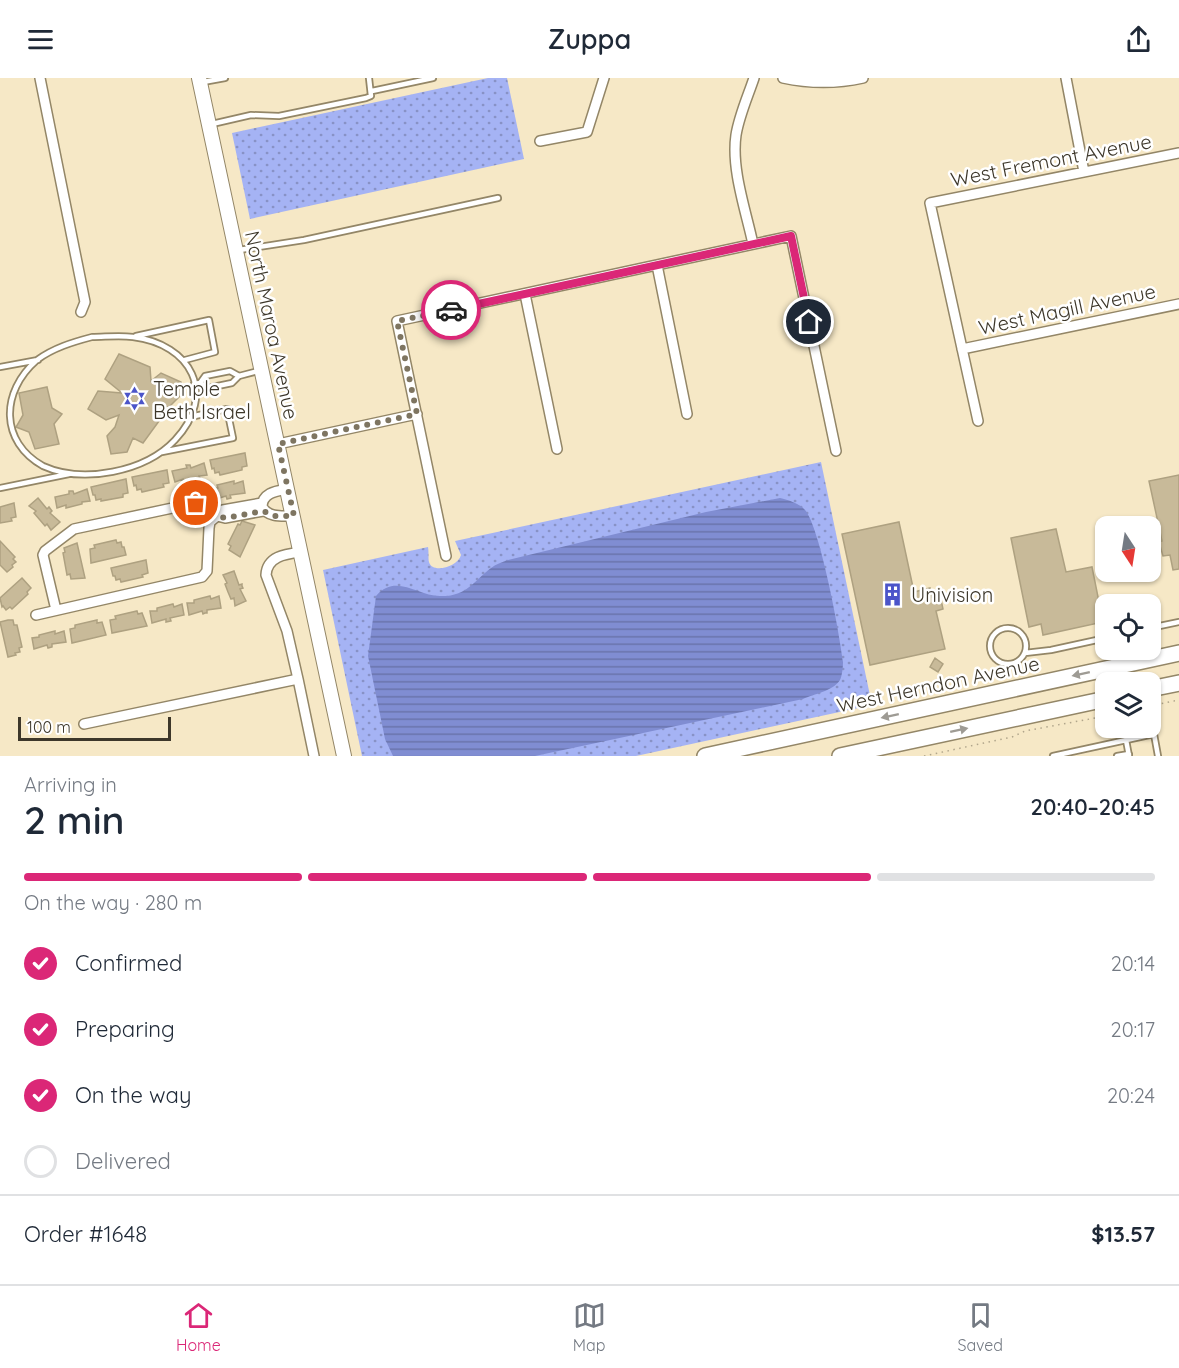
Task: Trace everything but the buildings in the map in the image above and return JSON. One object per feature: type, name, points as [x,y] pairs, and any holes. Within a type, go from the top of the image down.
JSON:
[{"type":"main road","name":"North Maroa Avenue","points":[[200,80],[344,756]]},
{"type":"main road","name":"West Herndon Avenue","points":[[705,756],[1179,653]]},
{"type":"main road","points":[[1161,687],[1179,683]]},
{"type":"main road","points":[[840,756],[1095,701]]},
{"type":"street","points":[[40,78],[85,302],[81,312]]},
{"type":"street","points":[[540,141],[587,132],[604,78]]},
{"type":"street","points":[[753,244],[735,163],[734,148],[736,133],[754,78]]},
{"type":"street","points":[[783,78],[813,84],[863,78]]},
{"type":"street","points":[[1066,78],[1084,172]]},
{"type":"street","name":"West Fremont Avenue","points":[[962,349],[930,203],[1179,153]]},
{"type":"street","points":[[446,556],[397,321],[791,236],[836,451]]},
{"type":"street","points":[[657,265],[687,414]]},
{"type":"street","points":[[525,294],[557,448]]},
{"type":"street","name":"West Magill Avenue","points":[[962,349],[1179,304]]},
{"type":"street","points":[[962,349],[978,421]]},
{"type":"street","points":[[278,444],[417,414]]},
{"type":"street","points":[[262,507],[269,494],[288,489]]},
{"type":"street","points":[[56,610],[43,555],[67,533],[74,529],[196,503],[205,504],[217,516]]},
{"type":"street","points":[[36,615],[202,577],[207,571],[210,522],[223,510],[262,507],[274,516],[294,516]]},
{"type":"street","points":[[302,552],[285,554],[276,558],[266,569],[266,575],[281,610],[314,756]]},
{"type":"street","points":[[84,724],[298,679]]},
{"type":"lane","points":[[200,80],[225,78]]},
{"type":"lane","points":[[209,124],[250,115],[279,116],[366,98],[371,96],[372,92],[369,78]]},
{"type":"lane","points":[[372,92],[434,78]]},
{"type":"lane","points":[[236,251],[304,240],[498,198]]},
{"type":"lane","points":[[133,337],[170,348],[191,368],[197,384],[195,406],[175,440],[141,462],[109,472],[92,474],[52,470],[30,459],[15,445],[7,429],[7,408],[12,389],[20,377],[38,360],[53,351],[92,337],[133,337],[209,321],[215,352],[184,360]]},
{"type":"lane","points":[[0,367],[38,360]]},
{"type":"lane","points":[[197,384],[208,388],[232,383],[239,376],[262,370]]},
{"type":"lane","points":[[197,384],[205,376],[230,371],[239,376]]},
{"type":"lane","points":[[159,452],[233,438],[227,409],[190,417]]},
{"type":"lane","points":[[0,489],[75,473]]},
{"type":"lane","points":[[1161,626],[1179,622]]},
{"type":"lane","points":[[1015,628],[1024,636],[1027,648],[1025,653],[1022,659],[1010,664],[998,661],[990,651],[991,638],[998,630],[1015,628]]},
{"type":"lane","points":[[1025,653],[1095,640]]},
{"type":"lane","points":[[1053,756],[1154,734],[1158,756]]},
{"type":"lane","points":[[1120,756],[1129,755],[1126,740]]},
{"type":"path","points":[[1161,704],[1179,700]]},
{"type":"path","points":[[924,756],[1012,737],[1025,731],[1095,718]]},
{"type":"shaded area","points":[[488,78],[507,78],[524,159],[250,219],[232,133]]},
{"type":"shaded area","points":[[821,462],[872,705],[636,756],[362,756],[323,570],[428,547],[431,566],[445,568],[455,563],[461,555],[455,541]]},
{"type":"shaded area","points":[[780,498],[797,504],[805,510],[811,520],[823,558],[843,662],[841,678],[833,687],[803,699],[535,756],[393,756],[385,739],[368,656],[376,596],[384,589],[399,586],[431,595],[449,596],[468,588],[493,567],[508,560],[706,512]]},
{"type":"way so far","points":[[196,503],[205,504],[217,516],[225,518],[263,511],[274,516],[294,516],[278,444],[417,414],[397,321],[451,310]]},
{"type":"place","name":"Temple Beth Israel","points":[[135,399]]},
{"type":"place","name":"Univision","points":[[893,594]]},
{"type":"route","points":[[451,310],[791,236],[809,322]]}]
